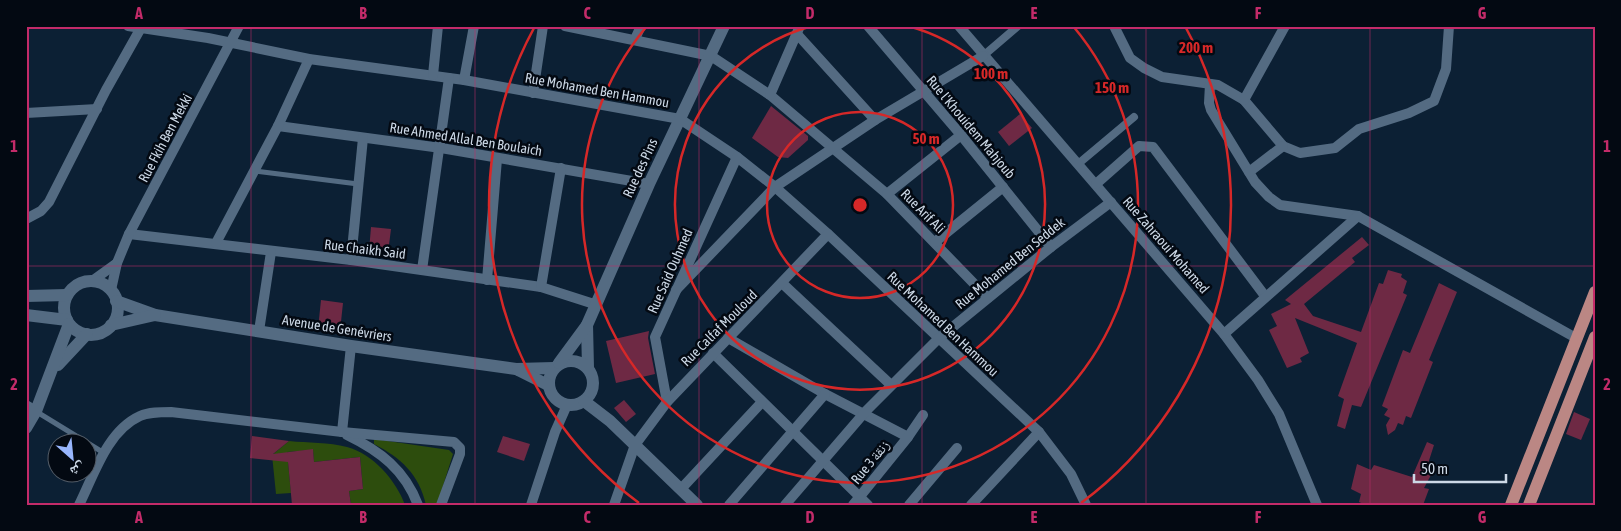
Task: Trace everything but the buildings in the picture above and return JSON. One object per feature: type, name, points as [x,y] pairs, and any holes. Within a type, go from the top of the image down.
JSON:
[{"type":"main road","points":[[1511,505],[1595,292]]},
{"type":"main road","points":[[1529,505],[1592,353],[1595,337]]},
{"type":"street","name":"Rue Mohamed Ben Hammou","points":[[128,26],[208,38],[309,59],[464,80],[680,119],[738,157],[775,187],[828,234],[1039,432],[1071,474],[1086,505]]},
{"type":"street","name":"Rue Fkih Ben Mekki","points":[[114,295],[117,263],[129,234],[239,26]]},
{"type":"street","points":[[432,75],[438,26]]},
{"type":"street","points":[[464,80],[474,26]]},
{"type":"street","points":[[533,92],[543,26]]},
{"type":"street","points":[[565,26],[710,56]]},
{"type":"street","points":[[635,39],[641,26]]},
{"type":"street","name":"Rue des Pins","points":[[557,366],[587,325],[594,304],[724,26]]},
{"type":"street","name":"Rue l'Khouidem Mahjoub","points":[[868,26],[961,135],[1051,247]]},
{"type":"street","name":"Rue Zahraoui Mohamed","points":[[959,26],[1224,334],[1258,380],[1279,414],[1313,503]]},
{"type":"street","points":[[676,290],[775,187],[875,120],[983,56],[1018,26]]},
{"type":"street","points":[[1114,26],[1130,58],[1144,68],[1162,77],[1218,85],[1244,100],[1282,146],[1300,154],[1335,148],[1359,129],[1409,114],[1434,101],[1446,68],[1449,26]]},
{"type":"street","points":[[1244,100],[1285,26]]},
{"type":"street","points":[[26,218],[41,210],[49,202],[141,28]]},
{"type":"street","points":[[770,95],[798,30],[875,120]]},
{"type":"street","name":"Rue Arif Ali","points":[[710,56],[770,95],[887,194],[988,298]]},
{"type":"street","points":[[216,243],[278,126],[309,59]]},
{"type":"street","points":[[422,270],[441,148],[449,78]]},
{"type":"street","points":[[1210,84],[1209,103],[1211,110],[1249,172],[1268,197],[1280,205],[1358,216],[1576,338]]},
{"type":"street","points":[[26,113],[97,109]]},
{"type":"street","points":[[1078,164],[1134,117]]},
{"type":"street","name":"Rue Ahmed Allal Ben Boulaich","points":[[278,126],[441,148],[649,184]]},
{"type":"street","points":[[887,194],[961,135]]},
{"type":"street","points":[[351,260],[363,138]]},
{"type":"street","points":[[1096,184],[1139,146],[1153,146],[1265,296]]},
{"type":"street","points":[[1249,172],[1282,146]]},
{"type":"street","name":"Rue Said Ouhmed","points":[[667,402],[655,337],[738,157]]},
{"type":"street","points":[[487,280],[497,158]]},
{"type":"street","points":[[541,287],[561,168]]},
{"type":"street","points":[[935,242],[1003,187]]},
{"type":"street","name":"Rue Mohamed Ben Seddek","points":[[785,505],[865,412],[938,339],[1051,247],[1111,202]]},
{"type":"street","points":[[1224,334],[1358,216]]},
{"type":"street","name":"Rue Chaikh Said","points":[[129,234],[351,260],[541,287],[594,304]]},
{"type":"street","name":"Rue Calfaf Mouloud","points":[[614,505],[635,445],[667,402],[713,353],[783,284],[828,234]]},
{"type":"street","points":[[259,331],[272,252]]},
{"type":"street","points":[[92,281],[117,263]]},
{"type":"street","points":[[26,315],[68,322],[79,332],[87,334],[99,333],[111,325],[116,318],[114,295],[105,286],[92,281],[82,282],[67,295],[64,303],[68,322],[54,368],[31,408],[26,428]]},
{"type":"street","points":[[783,284],[891,385]]},
{"type":"street","points":[[26,296],[67,295]]},
{"type":"street","name":"Avenue de Genévriers","points":[[114,295],[154,315],[351,346],[516,369],[557,366]]},
{"type":"street","name":"Avenue de Genévriers","points":[[111,325],[154,315]]},
{"type":"street","name":"Rue des Pins","points":[[587,325],[588,368]]},
{"type":"street","points":[[54,368],[87,334]]},
{"type":"street","points":[[728,338],[825,394],[865,412],[908,437]]},
{"type":"street","points":[[342,432],[351,346]]},
{"type":"street","points":[[713,353],[868,505]]},
{"type":"street","points":[[577,362],[588,368],[593,382],[592,389],[584,401],[567,405],[552,396],[548,385],[557,366],[577,362]]},
{"type":"street","name":"Avenue de Genévriers","points":[[516,369],[548,385]]},
{"type":"street","points":[[729,505],[825,394]]},
{"type":"street","points":[[584,401],[610,421],[697,505]]},
{"type":"street","points":[[681,489],[762,402]]},
{"type":"street","points":[[531,505],[555,432],[567,405]]},
{"type":"street","points":[[79,505],[104,453],[117,434],[140,416],[162,412],[342,432],[452,441],[458,446],[460,454],[442,505]]},
{"type":"street","name":"Rue 3 زنقة","points":[[853,505],[908,437],[923,415]]},
{"type":"street","points":[[342,432],[365,444],[396,467],[418,505]]},
{"type":"street","points":[[971,505],[1039,432]]},
{"type":"street","points":[[909,505],[957,448]]},
{"type":"lane","points":[[254,171],[359,184]]},
{"type":"lane","points":[[31,408],[104,453]]},
{"type":"green space","points":[[374,439],[449,450],[453,454],[437,505],[426,505],[419,484],[408,468],[393,455],[374,444]]},
{"type":"green space","points":[[289,441],[326,443],[357,450],[374,462],[390,478],[405,505],[351,505],[349,491],[363,489],[360,457],[314,462],[313,450],[287,452],[291,493],[276,494],[272,455]]}]
